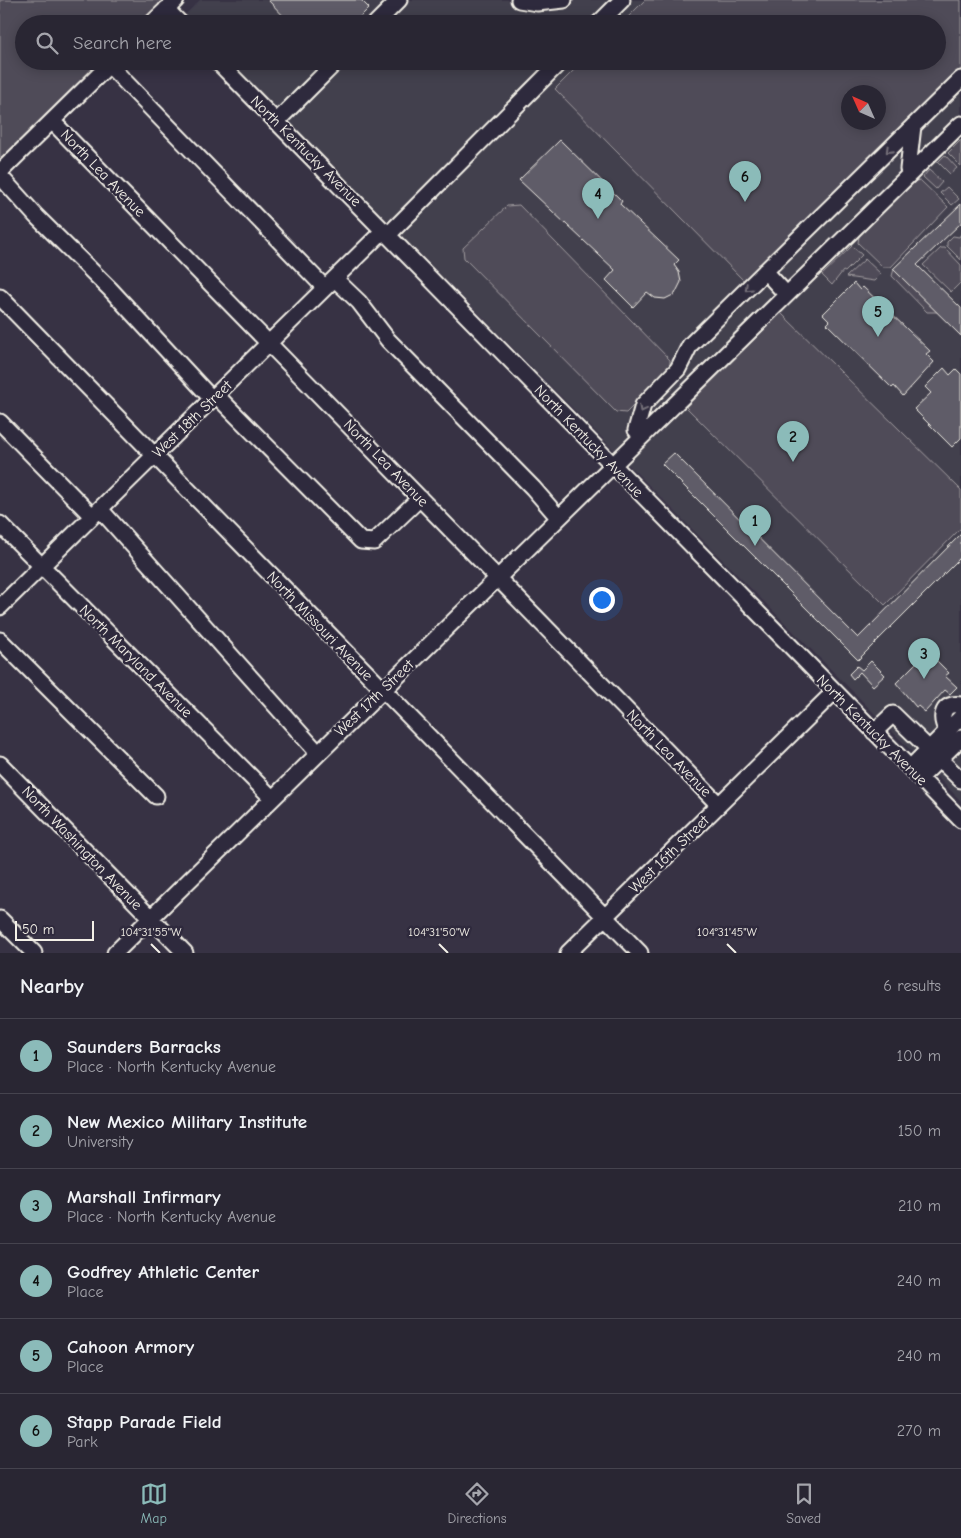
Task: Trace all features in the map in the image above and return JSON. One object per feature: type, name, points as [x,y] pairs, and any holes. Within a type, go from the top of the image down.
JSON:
[{"type":"street","points":[[384,15],[399,0]]},
{"type":"street","points":[[519,0],[536,3],[564,0]]},
{"type":"street","points":[[606,15],[619,1]]},
{"type":"street","points":[[160,15],[171,5]]},
{"type":"street","points":[[0,172],[104,70]]},
{"type":"street","points":[[118,70],[330,284],[359,302],[388,340],[533,488],[558,517]]},
{"type":"street","name":"North Kentucky Avenue","points":[[226,70],[961,820]]},
{"type":"street","points":[[276,122],[328,70]]},
{"type":"street","name":"West 18th Street","points":[[0,607],[269,343],[552,70]]},
{"type":"street","points":[[641,436],[636,430],[643,405],[678,369],[690,344],[961,79]]},
{"type":"street","name":"North Lea Avenue","points":[[52,121],[720,804]]},
{"type":"street","name":"West 17th Street","points":[[115,953],[961,124]]},
{"type":"street","points":[[910,173],[908,169],[913,126]]},
{"type":"street","points":[[0,176],[36,216],[214,397],[361,542],[374,542],[420,498]]},
{"type":"street","points":[[765,271],[786,294]]},
{"type":"street","name":"North Missouri Avenue","points":[[0,297],[640,953]]},
{"type":"street","points":[[0,422],[96,513],[318,753]]},
{"type":"street","name":"North Maryland Avenue","points":[[0,524],[272,798]]},
{"type":"street","points":[[0,640],[156,796]]},
{"type":"street","name":"West 16th Street","points":[[568,953],[834,692]]},
{"type":"street","points":[[947,731],[941,717],[942,712],[951,705],[961,705]]},
{"type":"street","points":[[874,732],[893,714],[961,780]]},
{"type":"street","points":[[934,754],[947,731],[961,717]]},
{"type":"street","points":[[915,773],[934,754],[961,738]]},
{"type":"street","name":"North Washington Avenue","points":[[0,764],[186,953]]},
{"type":"street","points":[[0,919],[34,953]]},
{"type":"shaded area","points":[[0,0],[176,0],[160,15],[15,15],[15,70],[104,70],[0,172]]},
{"type":"shaded area","points":[[200,0],[961,0],[961,801],[238,70],[946,70],[946,15],[185,15]]},
{"type":"shaded area","points":[[645,0],[961,0],[961,69],[744,281],[555,89],[574,70],[946,70],[946,15],[630,15]]},
{"type":"shaded area","points":[[961,140],[961,166],[948,153]]},
{"type":"shaded area","points":[[945,155],[957,168],[950,174],[938,162]]},
{"type":"shaded area","points":[[929,170],[942,182],[936,189],[923,177]]},
{"type":"shaded area","points":[[920,180],[948,207],[891,267],[883,267],[858,243],[859,236],[912,182]]},
{"type":"shaded area","points":[[947,187],[959,199],[952,205],[940,193]]},
{"type":"shaded area","points":[[519,205],[670,360],[670,369],[626,413],[616,412],[464,258],[463,248],[507,206]]},
{"type":"shaded area","points":[[961,234],[961,260],[947,246],[947,242],[953,236],[959,237]]},
{"type":"shaded area","points":[[852,246],[862,255],[845,272],[843,271],[832,285],[822,275]]},
{"type":"shaded area","points":[[941,248],[945,248],[961,265],[961,282],[951,292],[923,265]]},
{"type":"shaded area","points":[[865,259],[881,274],[874,281],[846,277]]},
{"type":"shaded area","points":[[894,269],[939,312],[927,312],[892,276]]},
{"type":"shaded area","points":[[781,313],[961,490],[961,528],[885,605],[686,407]]},
{"type":"building","points":[[268,0],[361,0],[369,8],[362,15],[282,15]]},
{"type":"building","points":[[560,140],[622,201],[620,204],[679,260],[674,265],[679,272],[681,282],[675,294],[665,299],[655,298],[647,292],[633,307],[606,280],[615,270],[519,180]]},
{"type":"building","points":[[961,204],[961,223],[917,265],[961,308],[961,336],[893,269]]},
{"type":"building","points":[[854,283],[860,290],[863,287],[930,351],[926,354],[934,362],[903,396],[894,386],[892,388],[827,324],[830,321],[823,314]]},
{"type":"building","points":[[944,368],[950,375],[956,369],[961,374],[961,438],[952,447],[914,409],[931,393],[925,387]]},
{"type":"building","points":[[674,453],[858,638],[961,534],[961,557],[858,660],[662,464]]},
{"type":"building","points":[[920,650],[932,662],[935,659],[949,673],[945,676],[957,687],[950,694],[945,690],[925,712],[918,706],[916,707],[896,683],[917,662],[913,658]]},
{"type":"building","points":[[871,661],[885,675],[873,686],[860,672],[853,679],[849,674],[857,666],[862,670]]},
{"type":"place","name":"Stapp Parade Field","points":[[745,202]]},
{"type":"place","name":"Godfrey Athletic Center","points":[[598,219]]},
{"type":"place","name":"Cahoon Armory","points":[[878,337]]},
{"type":"place","name":"New Mexico Military Institute","points":[[793,462]]},
{"type":"place","name":"Saunders Barracks","points":[[755,546]]},
{"type":"place","name":"Marshall Infirmary","points":[[924,679]]}]
